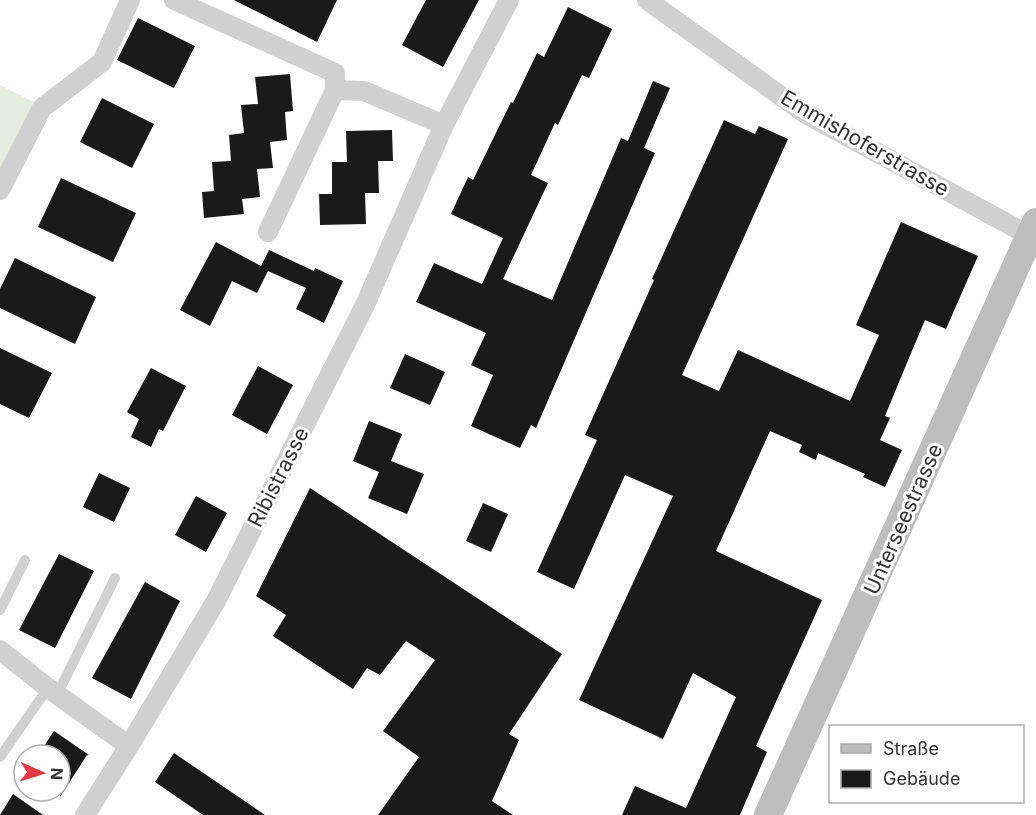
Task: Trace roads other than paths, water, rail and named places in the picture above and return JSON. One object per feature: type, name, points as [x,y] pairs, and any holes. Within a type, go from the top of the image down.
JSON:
[{"type":"street","points":[[0,190],[42,108],[102,62],[129,0]]},
{"type":"street","points":[[174,0],[335,73],[335,90],[268,232]]},
{"type":"street","name":"Ribistrasse","points":[[85,815],[129,746],[221,590],[365,304],[444,125],[509,0]]},
{"type":"street","name":"Emmishoferstrasse","points":[[647,0],[806,114],[1033,229]]},
{"type":"street","points":[[335,90],[364,92],[444,125]]},
{"type":"street","name":"Unterseestrasse","points":[[768,815],[1033,229]]},
{"type":"street","points":[[0,650],[52,691],[129,746]]},
{"type":"lane","points":[[0,610],[25,560]]},
{"type":"lane","points":[[0,757],[52,691],[115,578]]}]
